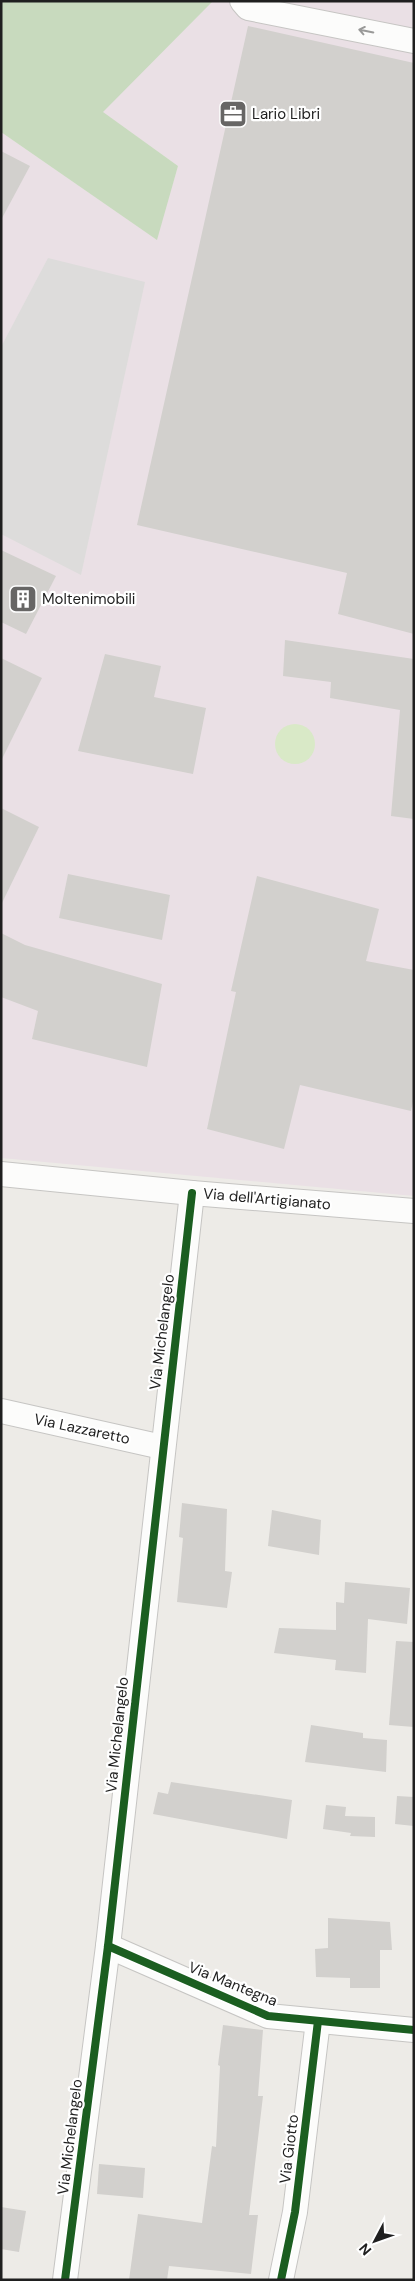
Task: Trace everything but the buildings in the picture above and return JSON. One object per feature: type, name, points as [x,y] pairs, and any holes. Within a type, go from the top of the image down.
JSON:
[{"type":"street","points":[[242,1],[248,8],[414,40]]},
{"type":"street","name":"Via dell'Artigianato","points":[[1,1174],[192,1193],[414,1211]]},
{"type":"street","name":"Via Michelangelo","points":[[66,2280],[108,1946],[162,1447],[192,1193]]},
{"type":"street","name":"Via Lazzaretto","points":[[1,1411],[162,1447]]},
{"type":"street","name":"Via Mantegna","points":[[108,1946],[268,2016],[414,2030]]},
{"type":"street","name":"Via Giotto","points":[[281,2280],[295,2212],[318,2021]]},
{"type":"shaded area","points":[[213,1],[414,1],[414,1196],[1,1158],[1,132],[156,239],[178,166],[102,112]]},
{"type":"shaded area","points":[[48,258],[145,282],[81,575],[1,534],[1,347]]},
{"type":"green space","points":[[1,1],[213,1],[103,112],[178,166],[157,240],[1,132]]},
{"type":"green space","points":[[299,724],[306,727],[312,733],[315,744],[314,752],[306,761],[299,764],[291,764],[284,761],[276,752],[275,740],[278,733],[287,725]]},
{"type":"cycle path","points":[[65,2280],[108,1946],[192,1193]]},
{"type":"cycle path","points":[[108,1946],[268,2016],[414,2030]]},
{"type":"cycle path","points":[[281,2280],[295,2212],[318,2021]]},
{"type":"place","name":"Lario Libri","points":[[233,114]]},
{"type":"place","name":"Moltenimobili","points":[[23,599]]}]
